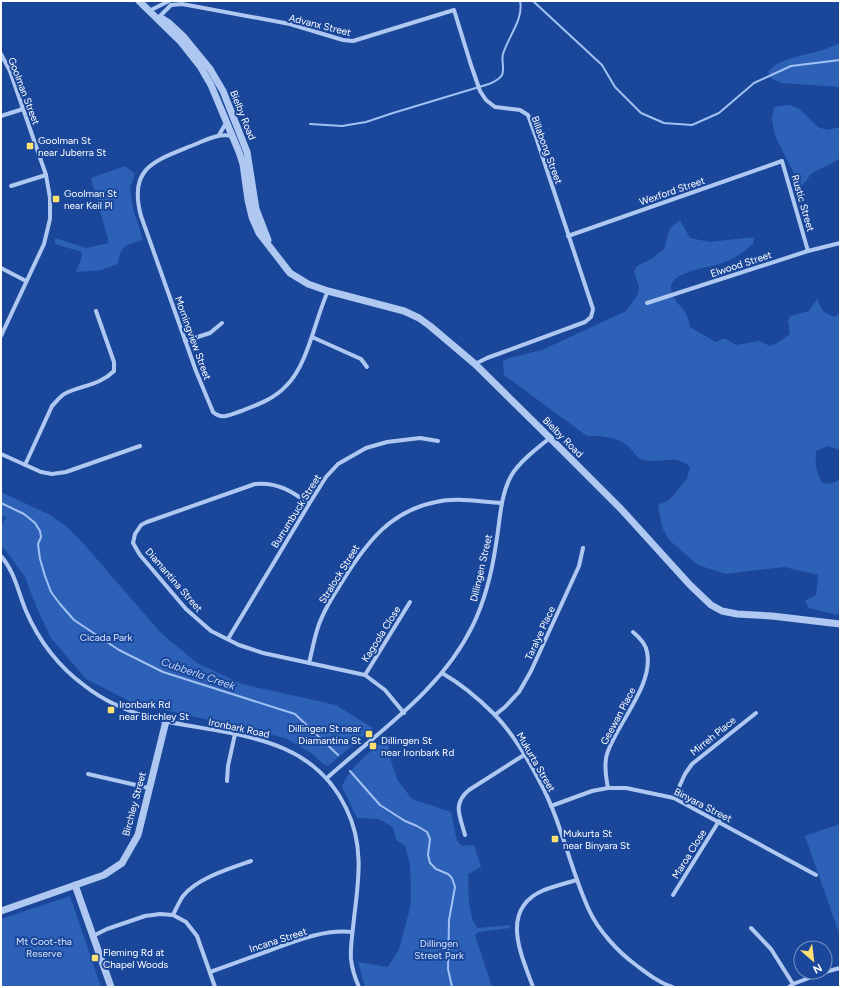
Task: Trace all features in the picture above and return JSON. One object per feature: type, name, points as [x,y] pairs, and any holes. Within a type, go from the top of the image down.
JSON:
[{"type":"street","name":"Bielby Road","points":[[139,1],[181,42],[200,66],[211,85],[227,121],[243,164],[252,217],[260,233],[290,273],[308,284],[328,291],[404,311],[419,318],[475,364],[621,509],[690,585],[711,605],[722,611],[737,614],[772,616],[840,624]]},
{"type":"street","name":"Advanx Street","points":[[151,12],[170,1],[290,24],[353,42],[454,10]]},
{"type":"street","points":[[159,17],[171,5],[178,3]]},
{"type":"street","name":"Billabong Street","points":[[454,10],[480,91],[486,100],[495,107],[520,110],[528,115],[593,310],[591,317],[585,322],[487,358],[475,364]]},
{"type":"street","name":"Bielby Road","points":[[151,12],[168,23],[183,36],[210,69],[223,91],[247,152],[256,209],[272,248]]},
{"type":"street","name":"Goolman Street","points":[[1,54],[10,71],[46,175],[50,198],[50,219],[44,244],[1,336]]},
{"type":"street","points":[[1,116],[23,109]]},
{"type":"street","points":[[227,121],[219,134],[232,136]]},
{"type":"street","name":"Morningview Street","points":[[219,134],[159,159],[149,166],[142,175],[138,186],[137,201],[185,341],[213,412],[218,416],[225,416],[258,405],[275,396],[287,386],[297,373],[312,337],[328,291]]},
{"type":"street","name":"Wexford Street","points":[[568,236],[782,161]]},
{"type":"street","name":"Rustic Street","points":[[782,161],[808,251]]},
{"type":"street","points":[[11,186],[46,175]]},
{"type":"street","name":"Elwood Street","points":[[647,303],[840,242]]},
{"type":"street","points":[[1,268],[26,281]]},
{"type":"street","points":[[25,465],[52,406],[58,399],[66,394],[106,379],[114,371],[114,362],[96,311]]},
{"type":"street","points":[[185,341],[210,332],[222,323]]},
{"type":"street","points":[[312,337],[360,359],[367,367]]},
{"type":"street","name":"Burrumbuck Street","points":[[228,639],[309,504],[326,477],[338,464],[366,448],[387,442],[420,438],[438,441]]},
{"type":"street","name":"Dillingen Street","points":[[327,778],[404,712],[432,685],[467,637],[484,598],[494,560],[505,490],[512,475],[526,459],[550,438]]},
{"type":"street","points":[[1,454],[41,472],[52,474],[66,472],[140,446]]},
{"type":"street","name":"Diamantina Street","points":[[309,504],[300,497],[278,486],[266,483],[255,484],[147,522],[141,526],[135,534],[133,543],[140,555],[186,609],[211,631],[239,645],[263,653],[365,675],[385,690],[404,712]]},
{"type":"street","name":"Stralock Street","points":[[309,663],[322,616],[363,550],[379,531],[399,516],[417,507],[436,502],[453,500],[502,503]]},
{"type":"street","name":"Taralye Place","points":[[495,715],[519,692],[531,671],[579,566],[583,548]]},
{"type":"street","name":"Ironbark Road","points":[[1,556],[11,570],[31,622],[46,647],[61,665],[85,687],[112,703],[133,712],[166,721],[235,734],[274,744],[292,751],[313,765],[327,778],[347,808],[356,834],[359,849],[358,882],[352,932],[351,960],[353,972],[359,987]]},
{"type":"street","name":"Kagoola Close","points":[[365,675],[410,602]]},
{"type":"street","name":"Geewan Place","points":[[608,788],[606,777],[606,756],[613,739],[644,683],[648,663],[647,651],[642,640],[633,632]]},
{"type":"street","name":"Mukurta Street","points":[[442,673],[470,693],[495,715],[511,734],[540,783],[551,806],[589,912],[605,935],[622,955],[650,977],[672,987]]},
{"type":"street","name":"Mirreh Place","points":[[674,798],[685,774],[692,764],[756,713]]},
{"type":"street","name":"Birchley Street","points":[[1,911],[104,875],[122,863],[138,835],[166,721]]},
{"type":"street","points":[[227,781],[228,766],[235,734]]},
{"type":"street","points":[[465,835],[458,804],[462,795],[524,755]]},
{"type":"street","points":[[88,774],[149,788]]},
{"type":"street","name":"Binyara Street","points":[[551,806],[592,791],[608,788],[626,788],[674,798],[816,875]]},
{"type":"street","name":"Maroa Close","points":[[673,895],[719,822]]},
{"type":"street","points":[[173,915],[184,895],[200,882],[220,872],[251,861]]},
{"type":"street","points":[[533,987],[520,949],[516,932],[517,920],[522,909],[531,899],[543,890],[577,880]]},
{"type":"street","points":[[75,885],[111,987]]},
{"type":"street","points":[[93,936],[107,929],[145,916],[160,914],[173,915],[186,922],[197,936],[215,987]]},
{"type":"street","points":[[751,928],[772,949],[791,986],[806,980]]},
{"type":"street","name":"Incana Street","points":[[210,972],[292,942],[324,933],[340,931],[352,932]]},
{"type":"green space","points":[[840,43],[840,87],[781,83],[771,78],[768,72],[779,63],[786,60],[823,50]]},
{"type":"green space","points":[[789,105],[798,108],[818,127],[827,130],[840,127],[840,159],[812,173],[801,187],[775,136],[772,119],[774,107]]},
{"type":"green space","points":[[125,166],[135,174],[130,188],[133,209],[143,240],[132,243],[122,249],[118,264],[101,270],[76,272],[82,252],[55,244],[55,238],[86,248],[109,243],[91,178]]},
{"type":"green space","points":[[680,220],[690,238],[710,242],[754,237],[753,244],[735,257],[722,263],[683,274],[676,278],[672,283],[671,289],[673,296],[686,314],[690,327],[716,342],[725,338],[736,345],[759,341],[770,346],[779,342],[790,334],[788,320],[790,316],[809,311],[817,299],[823,311],[834,317],[840,313],[840,450],[827,446],[816,451],[817,472],[823,483],[831,484],[839,480],[840,477],[840,613],[836,615],[809,608],[805,601],[816,595],[818,575],[784,567],[725,574],[698,565],[669,540],[662,527],[658,505],[669,500],[687,479],[690,467],[685,463],[673,460],[643,460],[621,441],[604,437],[587,436],[504,375],[503,361],[509,358],[542,350],[626,311],[638,294],[639,287],[634,272],[637,266],[653,258],[664,249],[670,228]]},
{"type":"green space","name":"Cicada Park","points":[[1,492],[52,516],[68,528],[161,633],[197,663],[242,684],[336,705],[373,728],[328,766],[323,764],[313,754],[287,739],[133,703],[86,679],[51,638],[38,611],[25,577],[1,546],[1,526],[6,518],[1,515]]},
{"type":"green space","name":"Dillingen Street Park","points":[[387,738],[392,765],[398,781],[412,799],[451,812],[457,841],[462,846],[474,845],[481,867],[468,874],[469,903],[474,923],[478,928],[510,925],[510,928],[478,932],[475,935],[492,987],[365,987],[358,962],[388,967],[399,949],[409,912],[411,898],[410,865],[405,846],[396,840],[393,827],[378,819],[357,818],[342,787],[355,766]]},
{"type":"green space","points":[[840,824],[840,936],[805,836]]},
{"type":"green space","name":"Mt Coot-tha Reserve","points":[[70,896],[101,987],[1,987],[1,919]]},
{"type":"waterway","points":[[310,124],[342,126],[366,122],[496,81],[503,73],[503,54],[518,21],[521,8],[520,1]]},
{"type":"waterway","points":[[533,1],[602,65],[615,87],[641,113],[664,123],[692,125],[719,113],[754,83],[791,66],[840,60]]},
{"type":"waterway","name":"Cubberla Creek","points":[[1,503],[24,514],[35,523],[40,531],[41,537],[38,544],[40,559],[51,592],[74,620],[119,650],[163,672],[295,714],[338,755]]},
{"type":"waterway","name":"Cubberla Creek","points":[[350,771],[380,805],[405,821],[427,832],[430,839],[428,855],[430,863],[436,869],[448,874],[452,878],[455,887],[449,920],[448,969],[452,987]]},
{"type":"place","name":"Goolman St near Juberra St","points":[[30,146]]},
{"type":"place","name":"Goolman St near Keil Pl","points":[[56,199]]},
{"type":"place","name":"Ironbark Rd near Birchley St","points":[[111,710]]},
{"type":"place","name":"Dillingen St near Diamantina St","points":[[369,734]]},
{"type":"place","name":"Dillingen St near Ironbark Rd","points":[[373,746]]},
{"type":"place","name":"Mukurta St near Binyara St","points":[[555,839]]},
{"type":"place","name":"Fleming Rd at Chapel Woods","points":[[95,958]]}]
